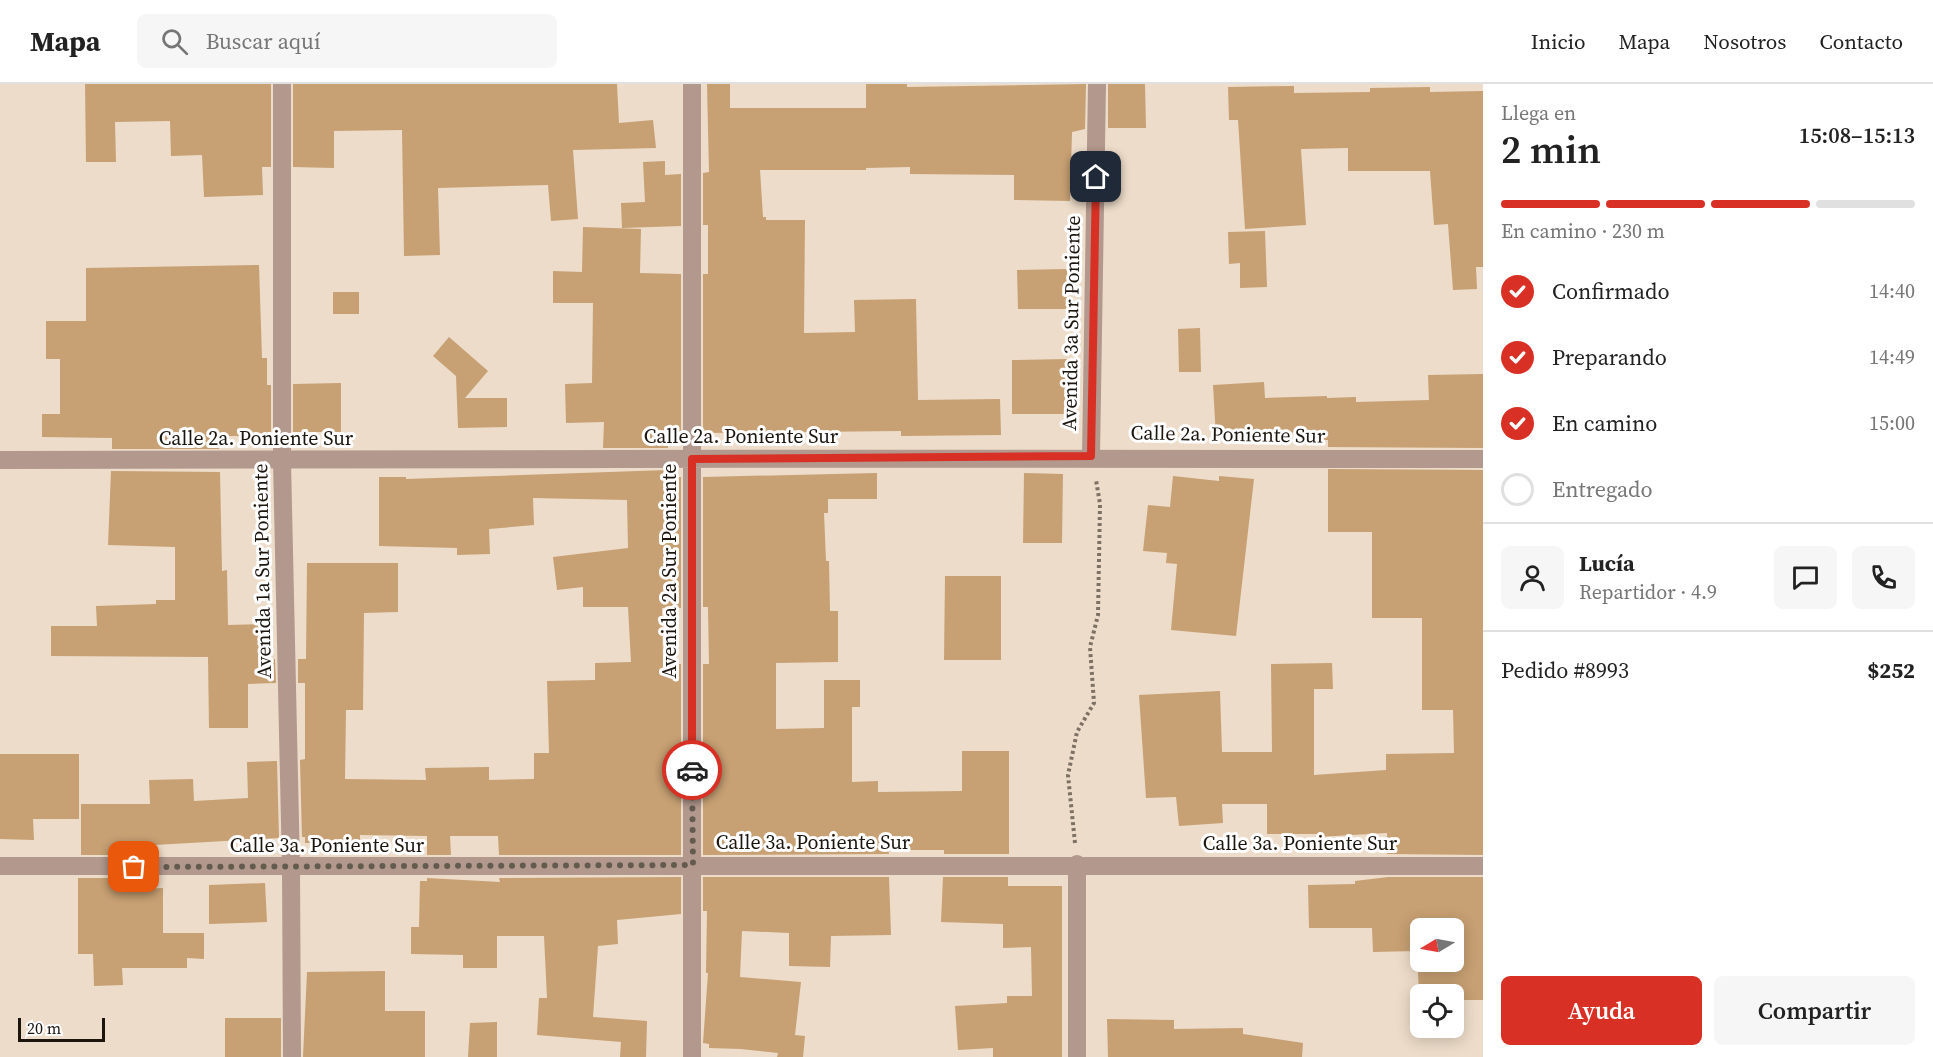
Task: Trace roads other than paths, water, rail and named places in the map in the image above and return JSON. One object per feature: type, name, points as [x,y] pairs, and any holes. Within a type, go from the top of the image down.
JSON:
[{"type":"street","name":"Avenida 1a Sur Poniente","points":[[282,84],[282,461],[291,868],[292,1057]]},
{"type":"street","name":"Avenida 2a Sur Poniente","points":[[692,84],[692,1057]]},
{"type":"street","name":"Avenida 3a Sur Poniente","points":[[1091,456],[1097,84]]},
{"type":"street","name":"Calle 2a. Poniente Sur","points":[[0,460],[282,461],[1091,456],[1483,459]]},
{"type":"street","name":"Calle 3a. Poniente Sur","points":[[0,866],[291,868],[1077,864],[1483,866]]},
{"type":"street","points":[[1077,864],[1077,1057]]}]
